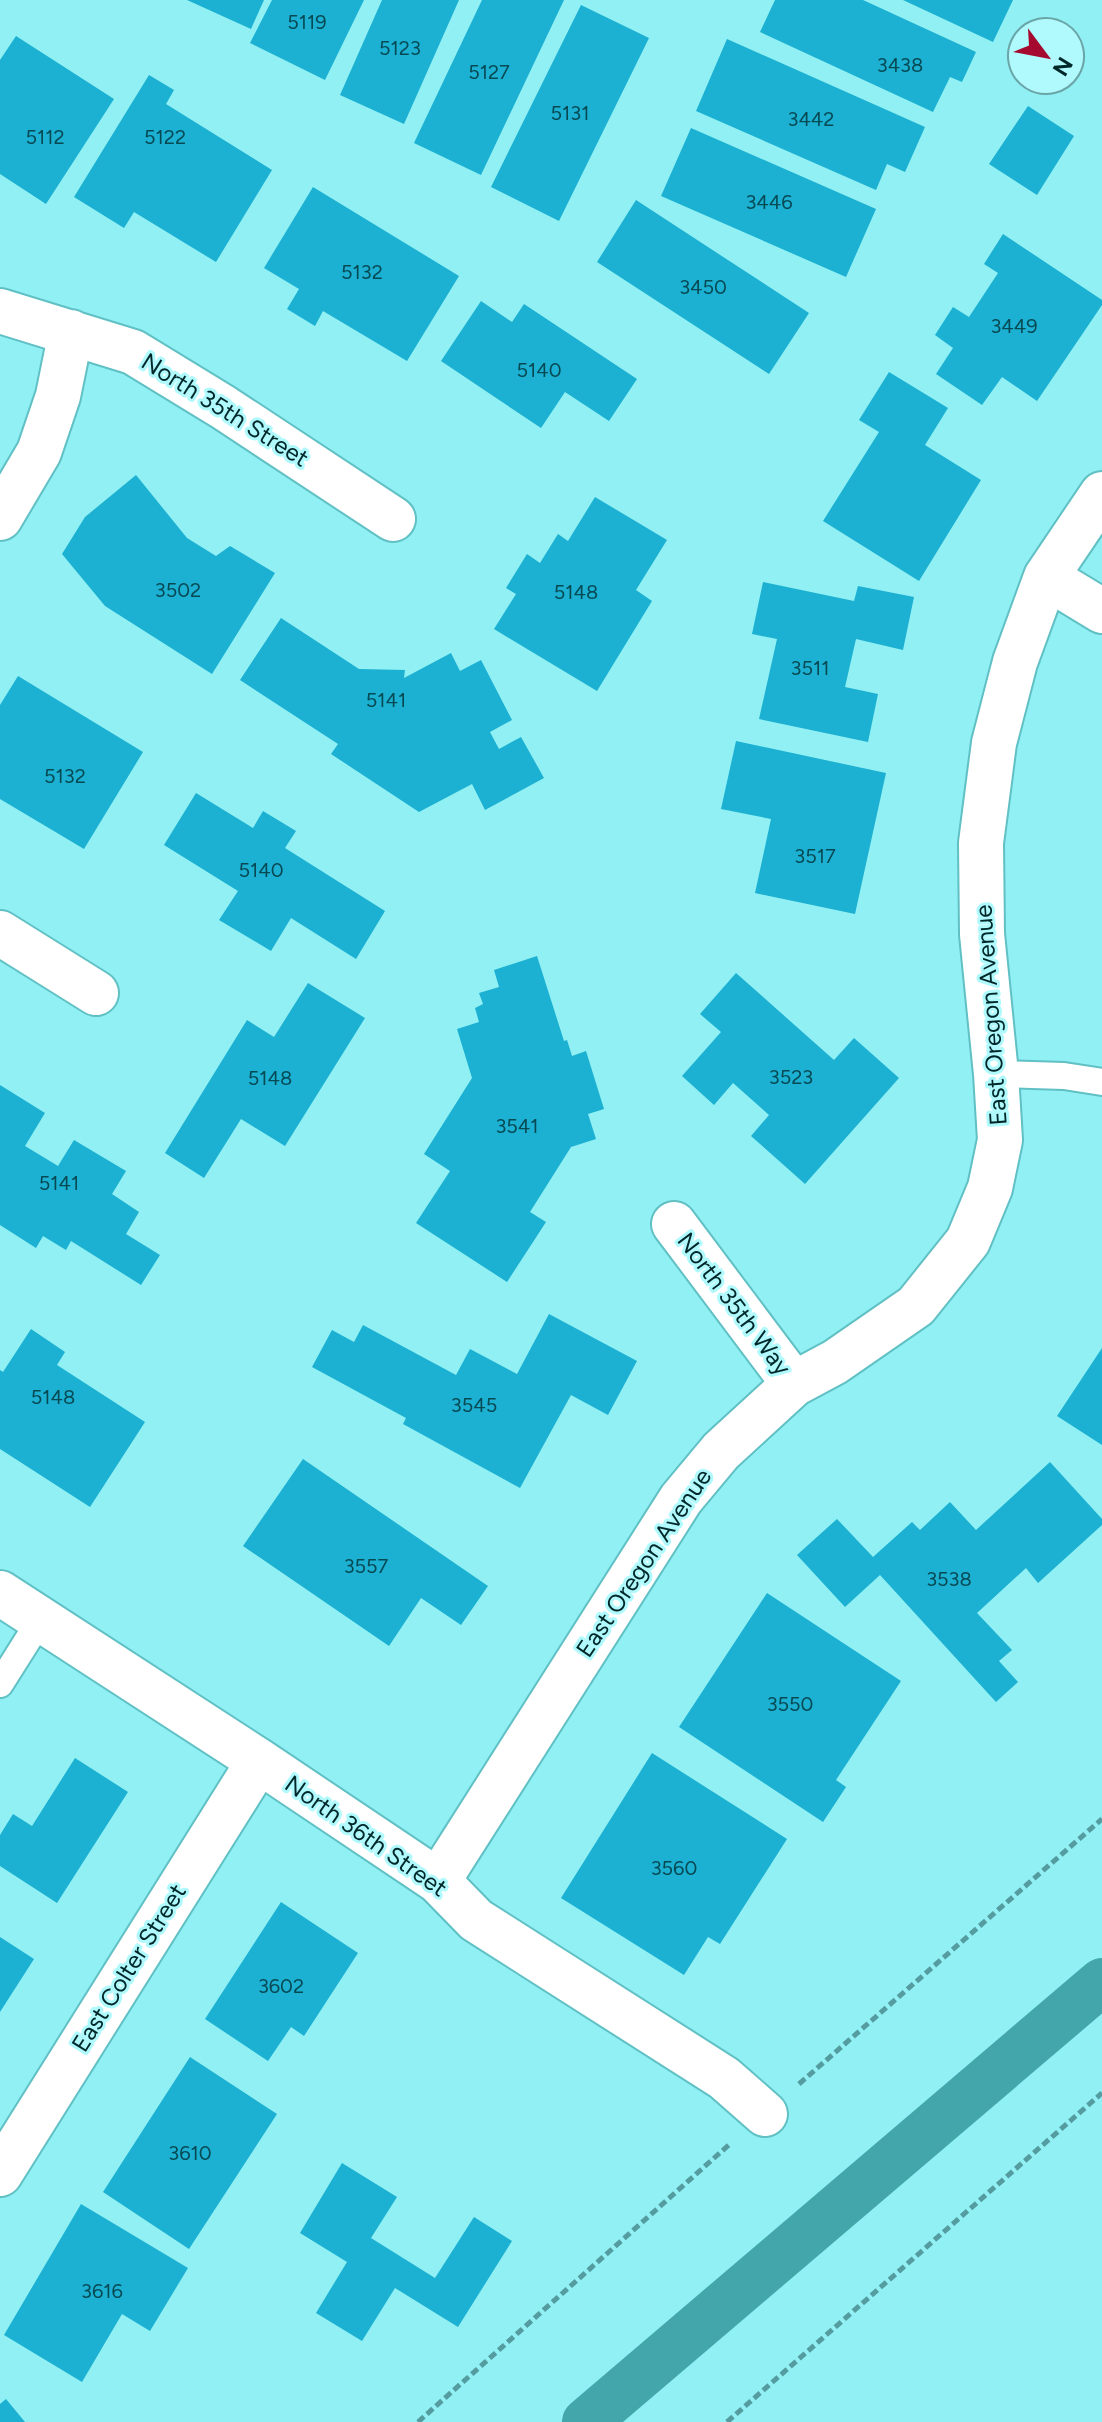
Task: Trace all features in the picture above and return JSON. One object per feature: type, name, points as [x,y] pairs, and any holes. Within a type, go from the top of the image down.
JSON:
[{"type":"street","name":"North 35th Street","points":[[0,311],[133,352],[393,519]]},
{"type":"street","points":[[0,518],[39,452],[58,396],[71,332]]},
{"type":"street","name":"East Oregon Avenue","points":[[438,1881],[681,1499],[721,1451],[794,1384],[835,1362],[916,1306],[968,1241],[990,1188],[1000,1140],[982,934],[981,843],[994,743],[1015,662],[1046,577],[1102,494]]},
{"type":"street","points":[[1046,577],[1102,611]]},
{"type":"street","points":[[0,933],[96,993]]},
{"type":"street","name":"North 35th Way","points":[[674,1224],[794,1384]]},
{"type":"street","name":"North 36th Street","points":[[0,1593],[438,1881],[476,1920],[724,2078],[765,2114]]},
{"type":"street","name":"East Colter Street","points":[[0,2174],[259,1761]]},
{"type":"lane","points":[[996,1074],[1064,1076],[1102,1082]]},
{"type":"lane","points":[[0,1684],[41,1619]]},
{"type":"path","points":[[727,2422],[1102,2093]]},
{"type":"building","points":[[187,0],[264,0],[251,29]]},
{"type":"building","points":[[272,0],[364,0],[325,80],[250,43]]},
{"type":"building","points":[[382,0],[459,0],[404,124],[340,95]]},
{"type":"building","points":[[482,0],[564,0],[481,175],[414,143]]},
{"type":"building","points":[[775,0],[863,0],[976,52],[962,82],[950,77],[933,112],[760,32]]},
{"type":"building","points":[[903,0],[1013,0],[993,42]]},
{"type":"building","points":[[581,5],[649,38],[559,221],[491,187]]},
{"type":"building","points":[[16,36],[114,99],[46,204],[0,174],[0,60]]},
{"type":"building","points":[[727,39],[925,127],[905,172],[887,164],[876,190],[696,111]]},
{"type":"building","points":[[149,75],[174,90],[166,104],[272,170],[216,262],[134,212],[124,228],[74,197]]},
{"type":"building","points":[[1028,106],[1074,136],[1037,195],[989,164]]},
{"type":"building","points":[[691,128],[876,209],[846,277],[661,196]]},
{"type":"building","points":[[313,187],[459,276],[407,361],[323,311],[315,326],[287,309],[299,289],[264,268]]},
{"type":"building","points":[[636,200],[809,313],[769,374],[597,262]]},
{"type":"building","points":[[1003,234],[1102,300],[1102,305],[1037,401],[1002,377],[982,405],[936,374],[953,348],[935,335],[953,307],[969,317],[998,273],[984,264]]},
{"type":"building","points":[[481,301],[512,322],[524,304],[637,379],[609,421],[565,392],[541,428],[441,361]]},
{"type":"building","points":[[889,372],[948,408],[925,445],[981,480],[919,581],[823,521],[879,432],[859,420]]},
{"type":"building","points":[[136,475],[187,538],[216,556],[230,546],[275,573],[212,674],[105,606],[62,554],[85,517]]},
{"type":"building","points":[[595,497],[667,540],[636,590],[652,601],[597,691],[494,629],[516,594],[506,588],[527,554],[540,563],[558,534],[568,541]]},
{"type":"building","points":[[763,582],[854,601],[858,586],[914,597],[903,650],[856,639],[845,687],[878,694],[868,742],[759,719],[777,639],[752,634]]},
{"type":"building","points":[[281,618],[359,669],[405,670],[404,678],[451,653],[460,671],[481,660],[512,720],[490,732],[499,749],[521,737],[544,778],[485,810],[472,784],[419,812],[331,754],[338,744],[240,680]]},
{"type":"building","points":[[18,676],[143,752],[84,849],[0,799],[0,705]]},
{"type":"building","points":[[736,741],[886,773],[855,914],[755,893],[771,819],[721,809]]},
{"type":"building","points":[[196,793],[253,828],[263,811],[296,831],[285,848],[385,911],[356,959],[291,918],[271,951],[219,920],[238,891],[164,845]]},
{"type":"building","points":[[537,956],[564,1041],[567,1040],[572,1056],[586,1051],[604,1109],[588,1114],[596,1139],[571,1147],[530,1212],[546,1222],[507,1282],[416,1223],[450,1171],[424,1154],[472,1078],[457,1029],[479,1022],[475,1008],[483,1004],[479,993],[499,987],[494,970]]},
{"type":"building","points":[[736,973],[834,1060],[854,1038],[899,1078],[805,1184],[751,1136],[769,1115],[733,1083],[714,1105],[682,1076],[721,1032],[700,1014]]},
{"type":"building","points":[[308,983],[365,1018],[285,1146],[241,1119],[204,1178],[165,1153],[247,1020],[274,1037]]},
{"type":"building","points":[[0,1085],[45,1113],[25,1146],[58,1166],[74,1140],[126,1171],[112,1194],[139,1212],[126,1234],[160,1255],[141,1285],[71,1241],[66,1250],[43,1236],[36,1248],[0,1225]]},
{"type":"building","points":[[549,1314],[637,1361],[608,1415],[571,1395],[520,1488],[403,1424],[406,1418],[312,1367],[332,1330],[354,1342],[363,1325],[456,1375],[470,1349],[517,1374]]},
{"type":"building","points":[[31,1329],[65,1352],[57,1365],[145,1422],[90,1507],[0,1449],[0,1370],[3,1372]]},
{"type":"building","points":[[1102,1348],[1102,1445],[1057,1416]]},
{"type":"building","points":[[303,1459],[488,1586],[461,1625],[421,1598],[389,1646],[243,1546]]},
{"type":"building","points":[[1050,1462],[1102,1519],[1102,1525],[1038,1583],[1026,1568],[977,1613],[1012,1650],[999,1661],[1018,1682],[996,1702],[880,1575],[845,1607],[797,1555],[837,1519],[873,1557],[912,1522],[920,1530],[950,1502],[976,1530]]},
{"type":"building","points":[[767,1593],[901,1681],[836,1780],[846,1787],[823,1822],[679,1727]]},
{"type":"building","points":[[652,1753],[787,1839],[720,1944],[708,1937],[684,1975],[561,1898]]},
{"type":"building","points":[[75,1758],[128,1792],[57,1903],[0,1866],[0,1835],[13,1814],[32,1826]]},
{"type":"building","points":[[281,1902],[358,1953],[304,2036],[291,2027],[268,2061],[205,2019]]},
{"type":"building","points":[[0,1937],[34,1959],[0,2012]]},
{"type":"building","points":[[190,2057],[277,2114],[189,2249],[103,2192]]},
{"type":"building","points":[[342,2163],[397,2197],[371,2238],[435,2278],[474,2217],[512,2241],[458,2327],[395,2288],[362,2341],[316,2313],[347,2262],[300,2233]]},
{"type":"building","points":[[81,2204],[188,2268],[150,2331],[122,2314],[82,2382],[4,2335]]},
{"type":"building","points":[[6,2399],[25,2422],[0,2422],[0,2404]]},
{"type":"waterway","points":[[586,2422],[1102,1982]]}]
